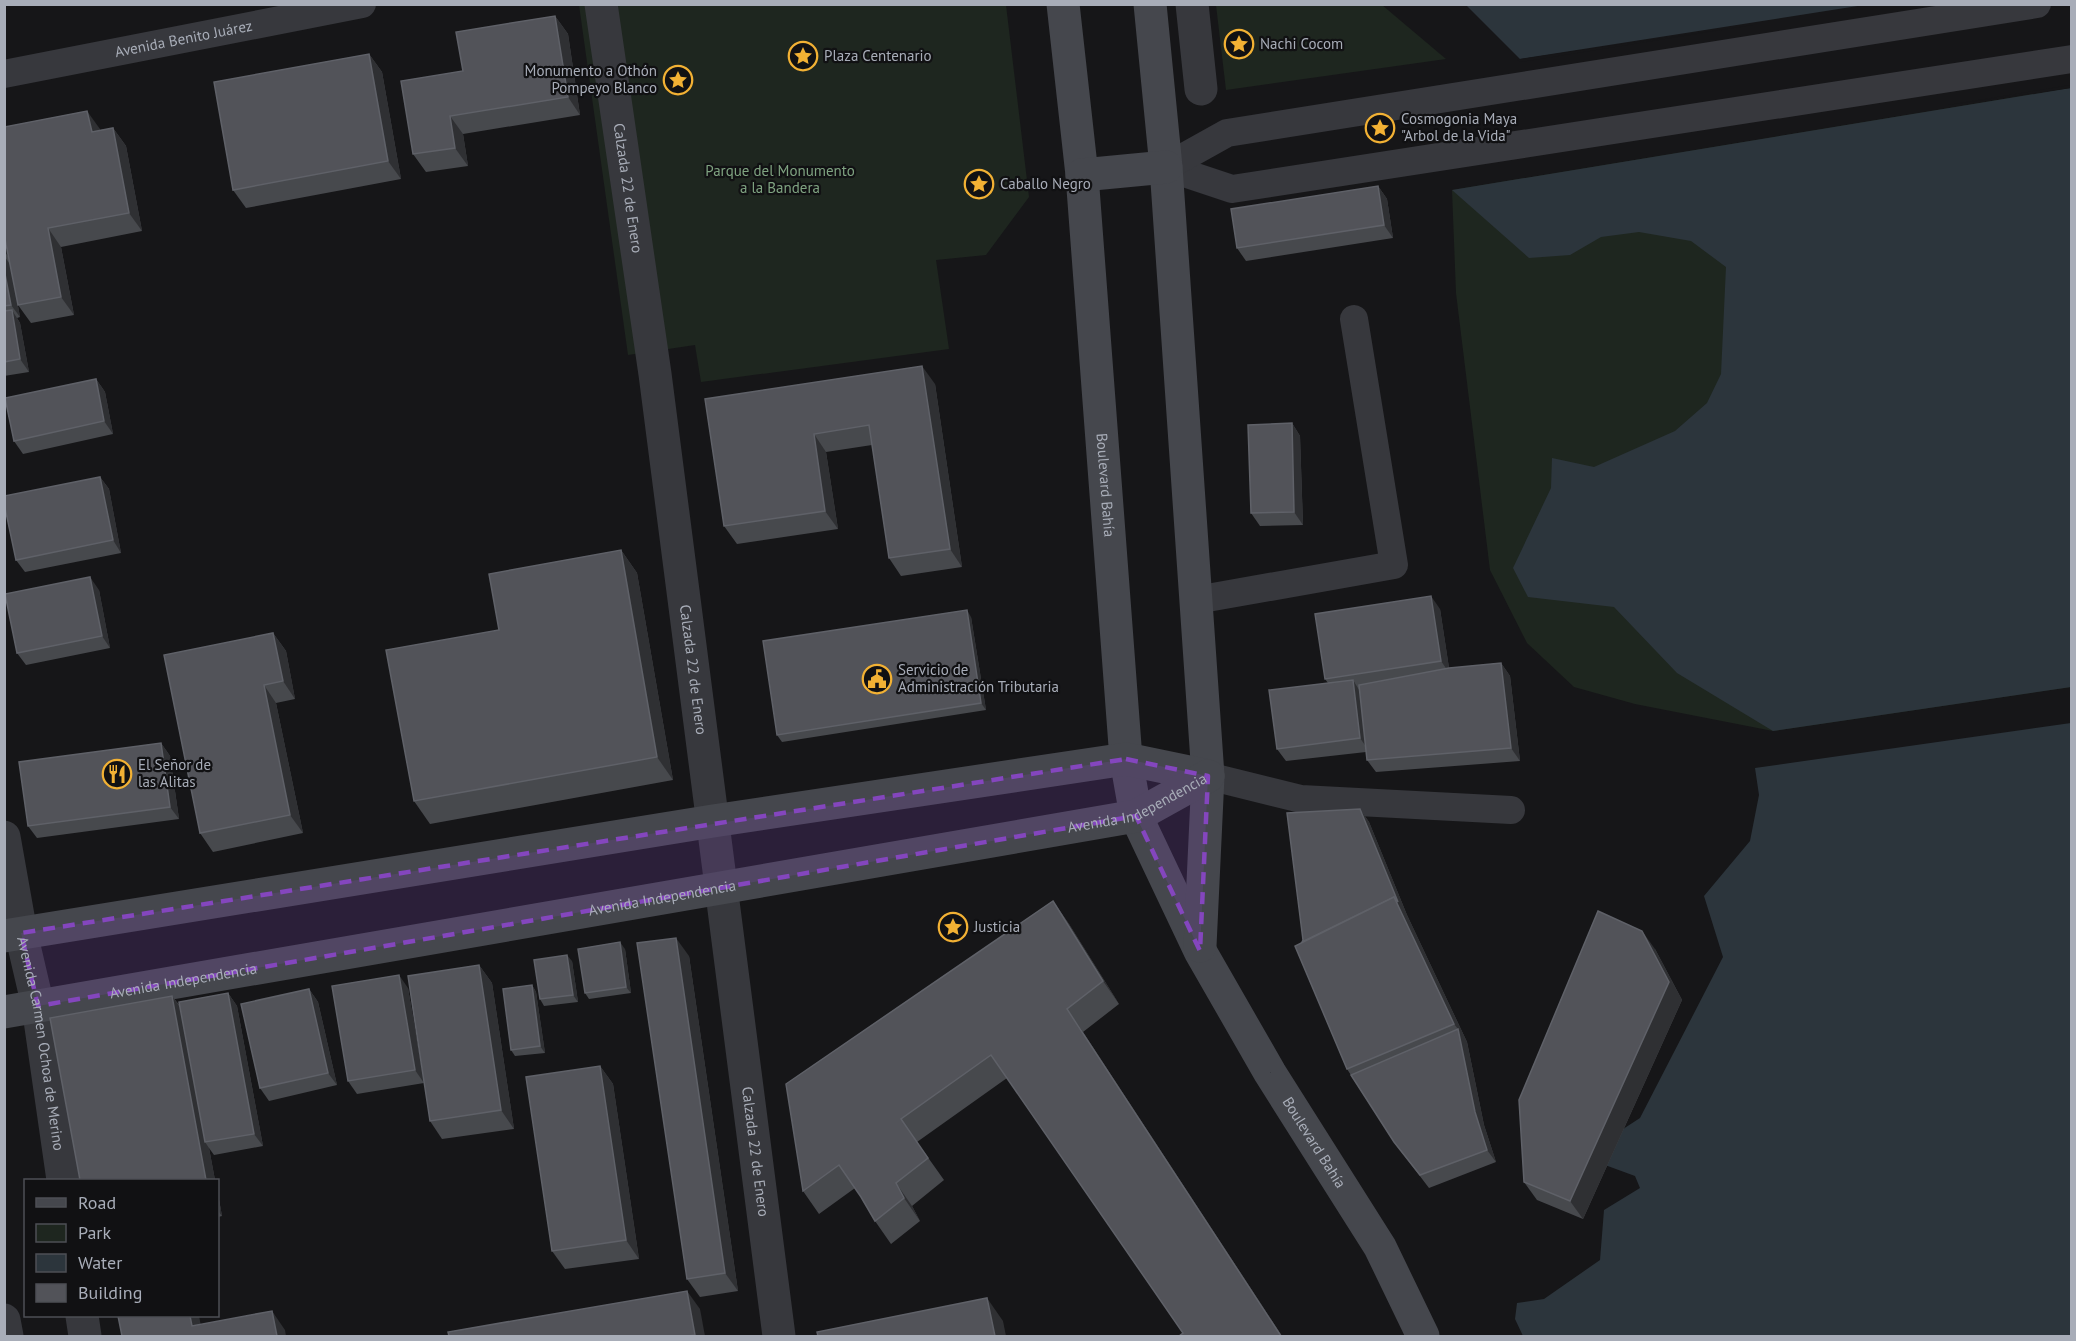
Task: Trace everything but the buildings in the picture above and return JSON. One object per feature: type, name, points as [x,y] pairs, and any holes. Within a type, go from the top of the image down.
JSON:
[{"type":"main road","name":"Boulevard Bahía","points":[[1063,4],[1082,175],[1126,759],[1136,816],[1200,951],[1270,1073],[1380,1247],[1423,1336]]},
{"type":"main road","points":[[1150,4],[1166,167],[1208,776],[1200,951]]},
{"type":"main road","points":[[1082,175],[1166,167]]},
{"type":"main road","name":"Avenida Independencia","points":[[13,934],[713,821],[1126,759],[1208,776]]},
{"type":"main road","name":"Avenida Independencia","points":[[4,1012],[1136,816],[1208,776]]},
{"type":"street","name":"Calzada 22 de Enero","points":[[602,4],[655,374],[778,1336]]},
{"type":"street","points":[[1192,4],[1201,89]]},
{"type":"street","name":"Avenida Carmen Ochoa de Merino","points":[[4,837],[13,934],[38,1006],[63,1179]]},
{"type":"street","points":[[82,1317],[85,1336]]},
{"type":"street","points":[[4,1320],[7,1336]]},
{"type":"lane","name":"Avenida Benito Juárez","points":[[4,74],[362,4]]},
{"type":"lane","points":[[1166,167],[1227,133],[2037,4]]},
{"type":"lane","points":[[1166,167],[1232,189],[2072,59]]},
{"type":"lane","points":[[1196,600],[1394,566],[1354,319]]},
{"type":"lane","points":[[1208,776],[1301,799],[1511,810]]},
{"type":"highlighted area","points":[[1126,759],[1208,776],[1200,951],[1136,816],[38,1006],[21,933]]},
{"type":"green space","name":"Parque del Monumento a la Bandera","points":[[579,5],[1006,5],[1029,197],[986,255],[936,260],[949,349],[701,382],[695,345],[628,355]]},
{"type":"green space","points":[[1216,5],[1382,5],[1446,59],[1226,90]]},
{"type":"green space","points":[[2071,88],[2071,687],[1773,731],[1635,704],[1574,687],[1527,643],[1490,570],[1456,293],[1452,190]]},
{"type":"water","points":[[1466,5],[1864,5],[1520,59]]},
{"type":"water","points":[[2071,88],[2071,687],[1773,731],[1677,673],[1614,607],[1528,597],[1513,568],[1551,488],[1552,458],[1594,467],[1675,431],[1707,403],[1721,374],[1726,267],[1691,241],[1639,232],[1601,237],[1570,255],[1529,258],[1452,190]]},
{"type":"water","points":[[2071,723],[2071,1336],[1523,1336],[1515,1319],[1517,1303],[1544,1299],[1600,1260],[1604,1210],[1640,1188],[1635,1176],[1605,1165],[1600,1144],[1640,1118],[1723,957],[1704,896],[1750,841],[1759,795],[1755,768]]},
{"type":"pier","points":[[1753,25],[1521,62],[1517,60],[1520,59]]},
{"type":"pier","points":[[2071,85],[2071,88],[1948,105]]},
{"type":"place","name":"Nachi Cocom","points":[[1239,44]]},
{"type":"place","name":"Plaza Centenario","points":[[803,56]]},
{"type":"place","name":"Monumento a Othón Pompeyo Blanco","points":[[678,80]]},
{"type":"place","name":"Cosmogonia Maya \"Arbol de la Vida\"","points":[[1380,128]]},
{"type":"place","name":"Caballo Negro","points":[[979,184]]},
{"type":"place","name":"Servicio de Administración Tributaria","points":[[877,679]]},
{"type":"place","name":"El Señor de las Alitas","points":[[117,774]]},
{"type":"place","name":"Justicia","points":[[953,927]]}]
